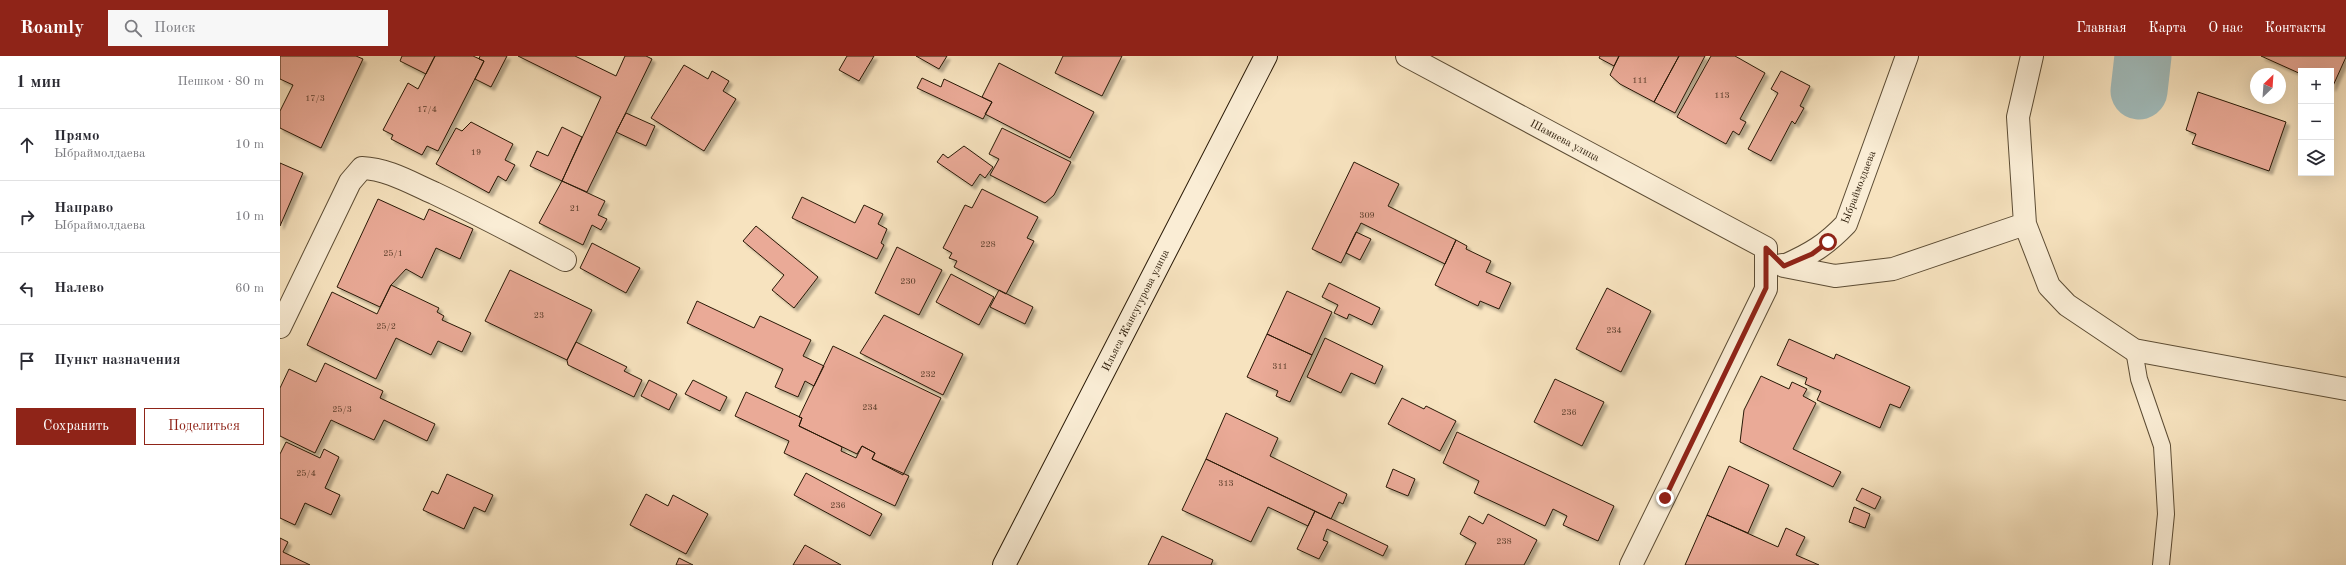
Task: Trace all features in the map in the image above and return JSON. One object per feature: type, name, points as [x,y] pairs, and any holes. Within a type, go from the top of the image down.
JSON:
[{"type":"street","name":"Ильяса Жансугурова улица","points":[[1004,565],[1266,56]]},
{"type":"street","name":"Шамиева улица","points":[[1407,56],[1766,248]]},
{"type":"street","name":"Ыбраймолдаева","points":[[1784,266],[1812,254],[1828,242],[1846,224],[1907,56]]},
{"type":"street","points":[[2032,56],[2018,117],[2025,224],[2049,286],[2067,305],[2134,350],[2346,389]]},
{"type":"street","points":[[280,327],[350,182],[362,168],[376,169],[400,178],[482,216],[565,260]]},
{"type":"street","points":[[1766,248],[1784,266],[1835,276],[1893,269],[2025,224]]},
{"type":"street","points":[[1631,565],[1766,288],[1766,248]]},
{"type":"lane","points":[[2134,350],[2139,379],[2162,446],[2166,514],[2161,565]]},
{"type":"building","points":[[280,56],[356,56],[363,59],[321,148],[280,128],[280,111],[293,85],[280,79]]},
{"type":"building","points":[[402,56],[435,56],[426,74],[400,61]]},
{"type":"building","points":[[435,56],[473,56],[484,61],[438,151],[427,146],[422,155],[391,139],[393,135],[383,130],[408,83],[418,89]]},
{"type":"building","points":[[480,56],[507,56],[491,87],[475,79],[484,61],[479,59]]},
{"type":"building","points":[[518,56],[575,56],[616,76],[625,56],[646,56],[652,59],[587,192],[562,181],[601,97]]},
{"type":"building","points":[[847,56],[874,56],[859,81],[839,70]]},
{"type":"building","points":[[916,56],[947,56],[939,69]]},
{"type":"building","points":[[1063,56],[1122,56],[1102,96],[1055,73]]},
{"type":"building","points":[[1600,56],[1619,56],[1614,66],[1599,58]]},
{"type":"building","points":[[1619,56],[1679,56],[1654,102],[1620,84],[1610,75]]},
{"type":"building","points":[[1679,56],[1705,56],[1675,113],[1654,102]]},
{"type":"building","points":[[1711,56],[1735,56],[1765,73],[1740,119],[1746,122],[1739,135],[1733,131],[1726,144],[1677,117]]},
{"type":"building","points":[[2261,56],[2346,56],[2334,84],[2334,68],[2298,68],[2298,73]]},
{"type":"building","points":[[999,63],[1094,112],[1070,158],[985,114],[992,102],[982,97]]},
{"type":"building","points":[[684,65],[708,79],[712,71],[729,81],[723,91],[736,99],[704,151],[651,118]]},
{"type":"building","points":[[1781,71],[1810,86],[1800,106],[1804,108],[1795,124],[1792,121],[1771,161],[1748,149],[1778,93],[1771,89]]},
{"type":"building","points":[[922,78],[941,87],[944,79],[992,102],[983,119],[917,88]]},
{"type":"building","points":[[2198,92],[2286,122],[2269,171],[2192,144],[2196,134],[2186,130]]},
{"type":"building","points":[[626,113],[655,126],[646,146],[616,132]]},
{"type":"building","points":[[471,122],[513,144],[505,160],[515,165],[506,181],[498,176],[489,193],[436,164],[456,128],[462,131]]},
{"type":"building","points":[[562,127],[582,137],[562,181],[530,166],[537,151],[548,156]]},
{"type":"building","points":[[1002,128],[1071,162],[1054,195],[1045,203],[990,175],[999,159],[989,154]]},
{"type":"building","points":[[964,146],[993,167],[985,178],[980,174],[972,186],[937,162],[943,154],[948,158]]},
{"type":"building","points":[[1354,162],[1399,184],[1388,206],[1456,240],[1445,264],[1361,223],[1341,263],[1312,249]]},
{"type":"building","points":[[280,163],[303,173],[280,226]]},
{"type":"building","points":[[562,181],[605,201],[598,215],[607,219],[601,230],[592,225],[583,245],[539,223]]},
{"type":"building","points":[[982,189],[1038,217],[1027,238],[1034,241],[1006,294],[954,267],[957,261],[949,258],[952,253],[943,248],[965,205],[972,208]]},
{"type":"building","points":[[802,197],[855,223],[864,205],[883,214],[878,224],[887,229],[881,243],[884,245],[877,259],[792,218]]},
{"type":"building","points":[[378,199],[424,220],[429,209],[473,229],[460,259],[436,248],[422,278],[406,269],[391,285],[380,307],[337,287]]},
{"type":"building","points":[[756,226],[818,277],[794,308],[772,290],[784,275],[743,241]]},
{"type":"building","points":[[1356,232],[1371,239],[1360,260],[1346,253]]},
{"type":"building","points":[[1456,240],[1467,246],[1466,249],[1491,261],[1486,272],[1511,283],[1499,309],[1480,301],[1478,306],[1435,285]]},
{"type":"building","points":[[592,243],[640,268],[626,293],[580,268]]},
{"type":"building","points":[[897,247],[942,270],[919,315],[875,293]]},
{"type":"building","points":[[510,270],[592,310],[567,360],[485,321]]},
{"type":"building","points":[[951,274],[994,297],[979,325],[936,302]]},
{"type":"building","points":[[1329,283],[1380,308],[1372,325],[1349,314],[1347,319],[1334,313],[1338,305],[1322,297]]},
{"type":"building","points":[[391,285],[439,308],[437,312],[444,316],[442,320],[471,333],[462,352],[438,341],[431,355],[396,338],[376,379],[307,345],[332,292],[377,314]]},
{"type":"building","points":[[1607,288],[1651,311],[1621,372],[1576,349]]},
{"type":"building","points":[[999,290],[1033,307],[1025,324],[990,307]]},
{"type":"building","points":[[1287,291],[1332,312],[1312,355],[1267,334]]},
{"type":"building","points":[[697,301],[754,328],[760,316],[811,340],[803,356],[824,366],[814,386],[805,381],[798,397],[775,387],[783,369],[687,323]]},
{"type":"building","points":[[884,315],[963,354],[943,395],[860,353]]},
{"type":"building","points":[[1267,334],[1312,355],[1290,402],[1276,396],[1278,391],[1247,377]]},
{"type":"building","points":[[1325,338],[1383,366],[1375,384],[1351,373],[1341,393],[1307,377]]},
{"type":"building","points":[[1789,339],[1834,359],[1836,354],[1910,387],[1900,408],[1890,404],[1880,428],[1817,400],[1821,391],[1805,384],[1807,378],[1777,365]]},
{"type":"building","points":[[576,342],[627,367],[624,371],[642,380],[634,397],[568,365],[567,360]]},
{"type":"building","points":[[833,346],[941,398],[903,475],[872,459],[875,453],[862,446],[857,454],[799,426],[802,418],[799,417]]},
{"type":"building","points":[[325,363],[383,391],[380,398],[435,424],[427,441],[384,420],[374,440],[331,420],[315,453],[280,436],[280,388],[289,369],[316,382]]},
{"type":"building","points":[[1761,376],[1789,389],[1792,382],[1807,389],[1803,396],[1816,403],[1793,449],[1841,472],[1833,487],[1740,442],[1744,410]]},
{"type":"building","points":[[1555,379],[1604,402],[1582,446],[1534,422]]},
{"type":"building","points":[[649,380],[677,394],[669,410],[641,396]]},
{"type":"building","points":[[693,380],[727,397],[720,411],[685,394]]},
{"type":"building","points":[[746,392],[802,418],[799,426],[842,447],[841,451],[856,458],[862,446],[875,453],[872,459],[909,476],[895,506],[784,453],[789,441],[735,416]]},
{"type":"building","points":[[1402,398],[1424,409],[1426,406],[1456,421],[1440,451],[1388,424]]},
{"type":"building","points":[[1226,413],[1278,438],[1270,456],[1347,494],[1343,504],[1339,502],[1331,519],[1206,459]]},
{"type":"building","points":[[1457,432],[1614,506],[1598,541],[1563,525],[1567,516],[1553,509],[1545,526],[1474,493],[1479,481],[1443,463]]},
{"type":"building","points":[[286,442],[320,458],[324,449],[339,457],[325,488],[340,495],[331,515],[305,503],[295,525],[280,518],[280,454]]},
{"type":"building","points":[[1206,459],[1315,511],[1308,526],[1268,507],[1251,542],[1182,510]]},
{"type":"building","points":[[1729,466],[1769,485],[1748,533],[1707,515]]},
{"type":"building","points":[[1393,469],[1415,479],[1408,496],[1386,487]]},
{"type":"building","points":[[806,473],[882,514],[870,536],[794,495]]},
{"type":"building","points":[[447,474],[493,495],[485,512],[474,507],[464,529],[423,510],[432,491],[438,494]]},
{"type":"building","points":[[1862,488],[1881,497],[1875,509],[1856,500]]},
{"type":"building","points":[[646,494],[668,506],[673,495],[708,514],[686,554],[630,525]]},
{"type":"building","points":[[1854,507],[1870,514],[1865,528],[1849,522]]},
{"type":"building","points":[[1315,511],[1388,546],[1383,556],[1327,529],[1323,540],[1328,542],[1319,559],[1297,549]]},
{"type":"building","points":[[1488,514],[1537,540],[1524,565],[1465,565],[1476,543],[1460,534],[1469,516],[1483,524]]},
{"type":"building","points":[[1707,515],[1778,547],[1786,528],[1805,537],[1796,555],[1819,565],[1685,565]]},
{"type":"building","points":[[1162,536],[1213,560],[1211,565],[1148,565]]},
{"type":"building","points":[[280,538],[288,542],[283,552],[310,565],[280,565]]},
{"type":"building","points":[[805,545],[841,565],[793,565]]},
{"type":"building","points":[[679,558],[693,565],[676,565]]},
{"type":"waterway","points":[[2139,91],[2143,56]]},
{"type":"route","points":[[1665,498],[1766,288],[1766,248],[1784,266],[1812,254],[1828,242]]}]
